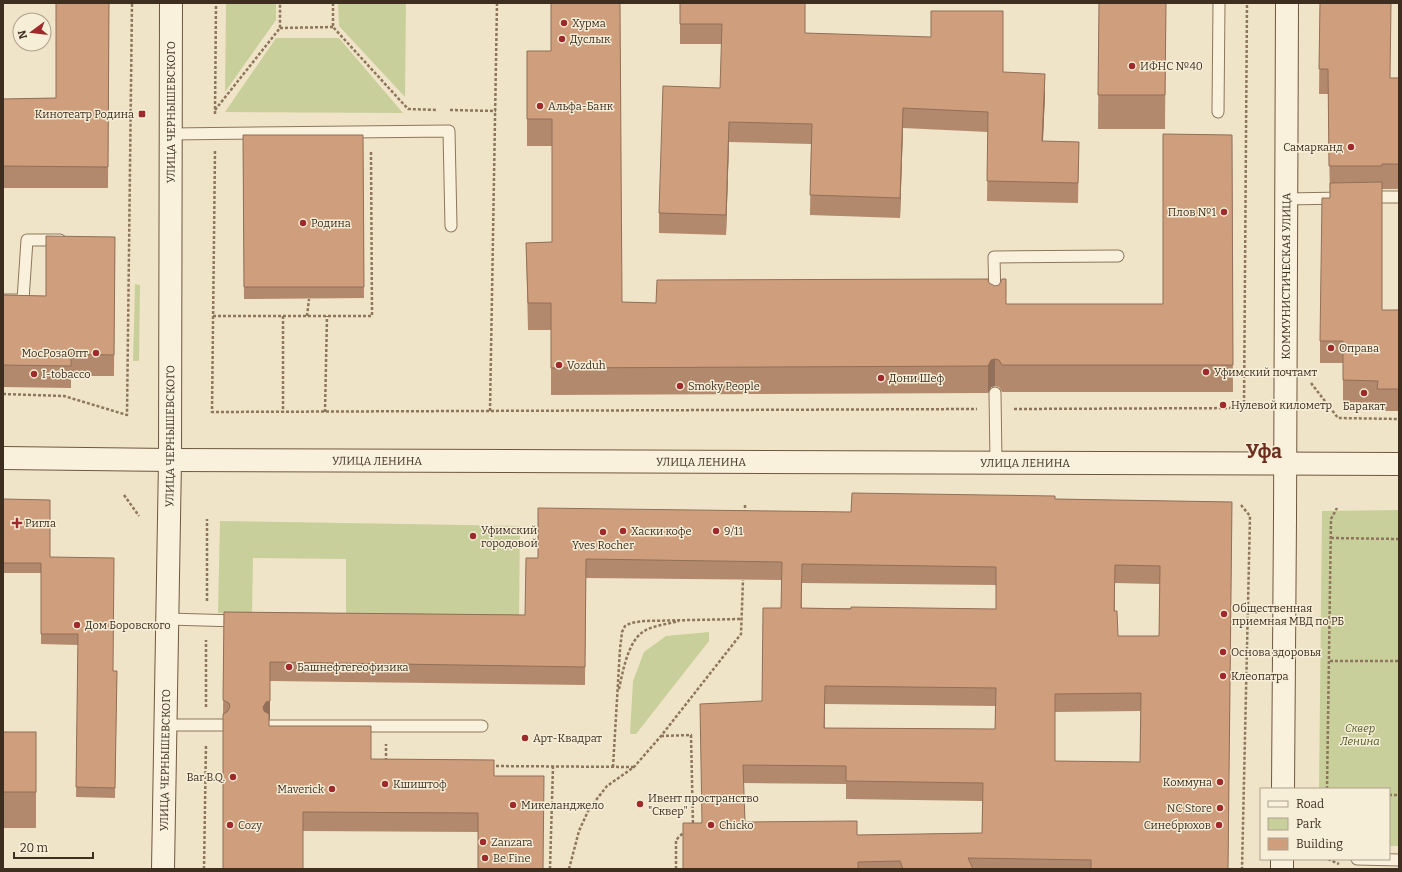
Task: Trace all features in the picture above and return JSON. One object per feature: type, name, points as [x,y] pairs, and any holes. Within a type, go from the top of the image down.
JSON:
[{"type":"main road","name":"УЛИЦА ЧЕРНЫШЕВСКОГО","points":[[163,869],[170,460],[171,3]]},
{"type":"main road","name":"КОММУНИСТИЧЕСКАЯ УЛИЦА","points":[[1283,788],[1286,464],[1287,3]]},
{"type":"main road","name":"УЛИЦА ЛЕНИНА","points":[[3,458],[170,460],[1399,464]]},
{"type":"lane","points":[[1218,112],[1219,3]]},
{"type":"lane","points":[[171,134],[449,131],[451,226]]},
{"type":"lane","points":[[1286,199],[1399,197]]},
{"type":"lane","points":[[3,300],[23,300],[27,240],[70,240]]},
{"type":"lane","points":[[995,306],[994,257],[1118,256]]},
{"type":"lane","points":[[995,392],[996,462]]},
{"type":"lane","points":[[168,620],[246,621]]},
{"type":"lane","points":[[166,725],[223,725]]},
{"type":"lane","points":[[270,726],[482,726]]},
{"type":"path","points":[[3,394],[64,396],[127,415],[132,3]]},
{"type":"path","points":[[216,3],[212,412],[1244,408],[1247,3]]},
{"type":"path","points":[[215,110],[280,28],[280,3]]},
{"type":"path","points":[[333,3],[333,27],[408,109],[496,111]]},
{"type":"path","points":[[490,411],[497,3]]},
{"type":"path","points":[[280,28],[333,27]]},
{"type":"path","points":[[213,316],[372,316],[371,132]]},
{"type":"path","points":[[307,316],[309,299]]},
{"type":"path","points":[[283,316],[283,412]]},
{"type":"path","points":[[325,412],[327,316]]},
{"type":"path","points":[[1330,409],[1338,418],[1399,419]]},
{"type":"path","points":[[124,495],[139,516]]},
{"type":"path","points":[[745,503],[745,516]]},
{"type":"path","points":[[1242,505],[1250,516],[1242,869]]},
{"type":"path","points":[[1328,788],[1331,519],[1337,508]]},
{"type":"path","points":[[206,725],[207,519]]},
{"type":"path","points":[[1331,538],[1399,539]]},
{"type":"path","points":[[569,869],[579,831],[589,809],[607,786],[634,767],[661,736],[741,634],[743,580]]},
{"type":"path","points":[[613,767],[622,632],[625,626],[631,623],[644,621],[741,619]]},
{"type":"path","points":[[617,695],[626,660],[636,638],[645,630],[664,624],[685,620]]},
{"type":"path","points":[[1329,661],[1399,661]]},
{"type":"path","points":[[661,736],[691,735],[693,832]]},
{"type":"path","points":[[204,869],[206,742],[213,742]]},
{"type":"path","points":[[489,766],[634,767]]},
{"type":"path","points":[[550,869],[553,766]]},
{"type":"path","points":[[676,869],[676,840],[682,833],[688,833]]},
{"type":"green space","points":[[226,3],[276,3],[276,20],[225,92]]},
{"type":"green space","points":[[338,3],[406,3],[405,97],[339,26]]},
{"type":"green space","points":[[276,38],[339,38],[403,113],[225,112]]},
{"type":"green space","points":[[135,284],[140,285],[139,361],[133,361]]},
{"type":"green space","name":"Сквер Ленина","points":[[1399,510],[1399,846],[1390,846],[1390,788],[1319,788],[1322,511]]},
{"type":"green space","points":[[220,521],[520,526],[519,619],[346,616],[346,559],[253,558],[252,614],[218,613]]},
{"type":"green space","points":[[709,632],[709,641],[636,734],[630,734],[633,681],[644,652],[666,636]]},
{"type":"building","points":[[56,3],[109,3],[108,167],[3,166],[3,99],[56,98]]},
{"type":"building","points":[[551,3],[620,3],[622,302],[656,303],[657,280],[988,279],[989,283],[995,286],[999,285],[1002,279],[1006,279],[1006,304],[1163,304],[1163,134],[1232,135],[1233,365],[1002,365],[999,360],[995,359],[991,360],[988,366],[551,368],[551,303],[528,303],[526,243],[552,242],[552,119],[527,119],[527,51],[551,51]]},
{"type":"building","points":[[680,3],[805,3],[805,33],[931,37],[931,11],[1003,11],[1003,72],[1045,74],[1042,141],[1079,142],[1078,183],[987,181],[988,112],[903,108],[900,198],[810,195],[812,124],[729,122],[726,215],[659,213],[663,86],[720,88],[722,24],[680,24]]},
{"type":"building","name":"ИФНС №40","points":[[1099,3],[1166,3],[1165,95],[1098,95]]},
{"type":"building","points":[[1320,3],[1391,3],[1390,78],[1399,78],[1399,164],[1382,164],[1382,166],[1329,166],[1328,69],[1319,69]]},
{"type":"building","name":"Родина","points":[[243,135],[363,135],[364,287],[244,287]]},
{"type":"building","points":[[1382,182],[1382,310],[1399,310],[1399,389],[1377,389],[1378,381],[1343,380],[1343,341],[1320,341],[1322,198],[1330,198],[1330,183]]},
{"type":"building","points":[[46,236],[115,237],[114,355],[71,354],[71,366],[3,365],[3,295],[46,296]]},
{"type":"building","points":[[852,493],[1055,496],[1055,499],[1232,502],[1228,869],[1091,869],[1091,860],[968,858],[973,869],[903,869],[900,861],[858,862],[858,869],[683,869],[683,823],[702,823],[700,704],[762,701],[763,608],[781,608],[782,562],[586,559],[585,667],[270,662],[270,701],[266,702],[263,707],[264,711],[269,714],[269,726],[371,726],[371,759],[494,760],[494,776],[544,776],[543,869],[478,869],[478,813],[303,812],[303,869],[223,869],[223,714],[227,712],[230,707],[229,703],[223,700],[224,612],[525,615],[526,558],[538,558],[538,508],[851,512]],"holes":[[[802,564],[996,567],[996,609],[851,607],[851,609],[801,608]],[[1115,565],[1160,566],[1159,636],[1118,636],[1117,611],[1114,611]],[[825,686],[996,688],[995,729],[824,728]],[[1141,693],[1140,762],[1055,761],[1055,694]],[[743,765],[846,766],[846,781],[983,783],[982,833],[857,835],[857,821],[745,822]]]},
{"type":"building","points":[[3,499],[50,500],[50,557],[114,558],[113,671],[117,671],[115,788],[76,787],[78,634],[41,634],[41,563],[3,563]]},
{"type":"building","points":[[3,732],[36,732],[36,792],[3,792]]},
{"type":"place","name":"Хурма","points":[[564,23]]},
{"type":"place","name":"Дуслык","points":[[562,39]]},
{"type":"place","name":"ИФНС №40","points":[[1132,66]]},
{"type":"place","name":"Альфа-Банк","points":[[540,106]]},
{"type":"place","name":"Кинотеатр Родина","points":[[142,114]]},
{"type":"place","name":"Самарканд","points":[[1351,147]]},
{"type":"place","name":"Плов №1","points":[[1224,212]]},
{"type":"place","name":"Родина","points":[[303,223]]},
{"type":"place","name":"Оправа","points":[[1331,348]]},
{"type":"place","name":"МосРозаОпт","points":[[96,353]]},
{"type":"place","name":"Vozduh","points":[[559,365]]},
{"type":"place","name":"Уфимский почтамт","points":[[1206,372]]},
{"type":"place","name":"I-tobacco","points":[[34,374]]},
{"type":"place","name":"Дони Шеф","points":[[881,378]]},
{"type":"place","name":"Smoky People","points":[[680,386]]},
{"type":"place","name":"Баракат","points":[[1364,393]]},
{"type":"place","name":"Нулевой километр","points":[[1223,405]]},
{"type":"place","name":"Ригла","points":[[17,523]]},
{"type":"place","name":"Хаски кофе","points":[[623,531]]},
{"type":"place","name":"9/11","points":[[716,531]]},
{"type":"place","name":"Yves Rocher","points":[[603,532]]},
{"type":"place","name":"Уфимский городовой","points":[[473,536]]},
{"type":"place","name":"Общественная приемная МВД по РБ","points":[[1224,614]]},
{"type":"place","name":"Дом Боровского","points":[[77,625]]},
{"type":"place","name":"Основа здоровья","points":[[1223,652]]},
{"type":"place","name":"Башнефтегеофизика","points":[[289,667]]},
{"type":"place","name":"Клеопатра","points":[[1223,676]]},
{"type":"place","name":"Арт-Квадрат","points":[[525,738]]},
{"type":"place","name":"Bar B.Q.","points":[[233,777]]},
{"type":"place","name":"Коммуна","points":[[1220,782]]},
{"type":"place","name":"Кшиштоф","points":[[385,784]]},
{"type":"place","name":"Maverick","points":[[332,789]]},
{"type":"place","name":"Ивент пространство \"Сквер\"","points":[[640,804]]},
{"type":"place","name":"Микеланджело","points":[[513,805]]},
{"type":"place","name":"NC Store","points":[[1220,808]]},
{"type":"place","name":"Cozy","points":[[230,825]]},
{"type":"place","name":"Chicko","points":[[711,825]]},
{"type":"place","name":"Синебрюхов","points":[[1219,825]]},
{"type":"place","name":"Zanzara","points":[[483,842]]},
{"type":"place","name":"Be Fine","points":[[485,858]]},
{"type":"district","name":"Уфа","points":[[1264,451]]}]
